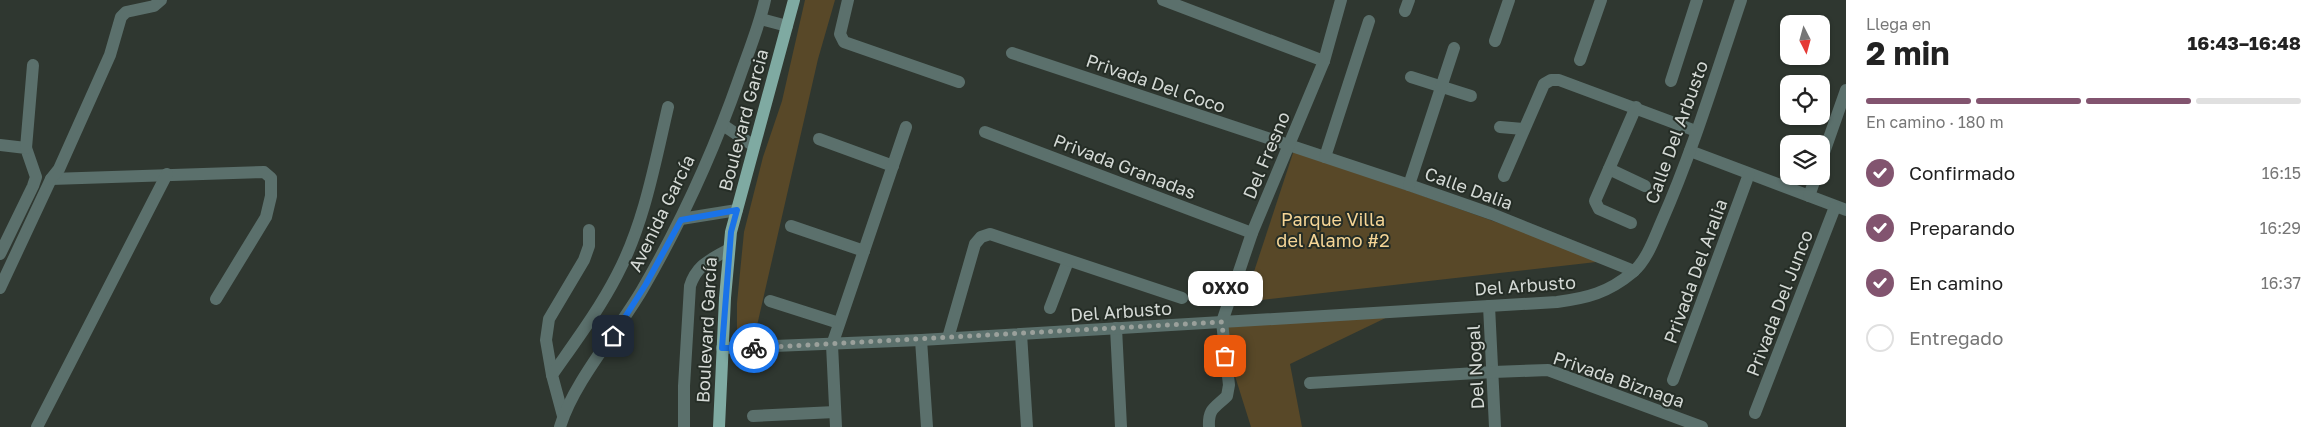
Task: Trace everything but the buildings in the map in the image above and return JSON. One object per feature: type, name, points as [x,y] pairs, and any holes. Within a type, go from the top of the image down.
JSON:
[{"type":"main road","name":"Boulevard Garcia","points":[[729,249],[737,210],[794,0]]},
{"type":"main road","name":"Boulevard García","points":[[719,427],[729,249]]},
{"type":"street","points":[[0,288],[51,179],[59,169],[110,54],[121,18],[126,12],[154,6],[161,0]]},
{"type":"street","name":"Avenida García","points":[[562,422],[579,387],[628,313],[681,220],[722,125],[766,0]]},
{"type":"street","points":[[848,0],[840,34],[844,42],[959,82]]},
{"type":"street","points":[[1163,0],[1324,61]]},
{"type":"street","name":"Del Fresno","points":[[1222,322],[1252,233],[1324,61],[1341,0]]},
{"type":"street","points":[[1496,41],[1509,0]]},
{"type":"street","points":[[1580,60],[1600,0]]},
{"type":"street","points":[[1670,81],[1697,0]]},
{"type":"street","name":"Calle Del Arbusto","points":[[1634,270],[1650,248],[1690,151],[1741,0]]},
{"type":"street","points":[[761,18],[787,26]]},
{"type":"street","points":[[1325,157],[1370,21]]},
{"type":"street","points":[[1409,184],[1454,48]]},
{"type":"street","name":"Privada Del Coco","points":[[1012,53],[1289,146]]},
{"type":"street","points":[[0,254],[36,177],[26,148],[33,65]]},
{"type":"street","points":[[1411,77],[1471,96]]},
{"type":"street","points":[[1504,176],[1544,84],[1550,80],[1559,80],[1636,107],[1696,131]]},
{"type":"street","points":[[1830,135],[1846,90]]},
{"type":"street","points":[[552,375],[582,332],[617,275],[633,239],[654,166],[668,107]]},
{"type":"street","points":[[1631,223],[1599,209],[1595,201],[1636,107]]},
{"type":"street","points":[[722,125],[754,146]]},
{"type":"street","points":[[836,427],[832,345],[906,127]]},
{"type":"street","points":[[1500,128],[1523,129]]},
{"type":"street","name":"Privada Granadas","points":[[985,132],[1252,233]]},
{"type":"street","points":[[819,139],[893,166]]},
{"type":"street","points":[[0,145],[26,148]]},
{"type":"street","name":"Calle Dalia","points":[[1289,146],[1409,184],[1492,214],[1634,270]]},
{"type":"street","points":[[1690,151],[1840,208]]},
{"type":"street","points":[[1609,169],[1645,186]]},
{"type":"street","points":[[51,179],[264,172],[272,178],[271,196],[266,217],[216,299]]},
{"type":"street","points":[[38,427],[167,174]]},
{"type":"street","name":"Privada Del Aralia","points":[[1673,380],[1749,174]]},
{"type":"street","points":[[1809,196],[1813,185]]},
{"type":"street","name":"Privada Del Junco","points":[[1755,413],[1840,208]]},
{"type":"street","points":[[681,220],[737,210]]},
{"type":"street","points":[[790,226],[864,251]]},
{"type":"street","points":[[562,422],[546,340],[549,319],[584,260],[589,246],[589,230]]},
{"type":"street","points":[[948,338],[975,244],[981,237],[990,234],[1068,262],[1182,298]]},
{"type":"street","name":"Boulevard García","points":[[684,427],[684,386],[690,286],[694,273],[700,267],[729,249]]},
{"type":"street","points":[[1050,308],[1068,262]]},
{"type":"street","name":"Del Arbusto","points":[[722,348],[832,345],[1557,302],[1589,298],[1618,283],[1634,270]]},
{"type":"street","points":[[770,301],[839,323]]},
{"type":"street","name":"Del Nogal","points":[[1489,306],[1496,427]]},
{"type":"street","points":[[1209,427],[1208,416],[1212,409],[1227,396],[1228,385],[1222,322]]},
{"type":"street","points":[[1116,328],[1121,427]]},
{"type":"street","points":[[1021,334],[1027,427]]},
{"type":"street","points":[[921,340],[927,427]]},
{"type":"street","name":"Privada Biznaga","points":[[1310,383],[1548,370],[1702,427]]},
{"type":"street","points":[[752,416],[835,412]]},
{"type":"green space","points":[[805,0],[835,0],[818,59],[756,330],[737,332],[737,303],[744,232],[763,157],[782,101]]},
{"type":"green space","name":"Parque Villa del Alamo #2","points":[[1294,150],[1605,261],[1244,302]]},
{"type":"green space","points":[[1398,312],[1290,364],[1302,427],[1251,427],[1224,341],[1222,322]]},
{"type":"way so far","points":[[754,348],[1222,322],[1225,356]]},
{"type":"place","name":"OXXO","points":[[1225,356]]},
{"type":"route","points":[[613,336],[646,284],[681,220],[737,210],[731,232],[722,348],[754,348]]}]
